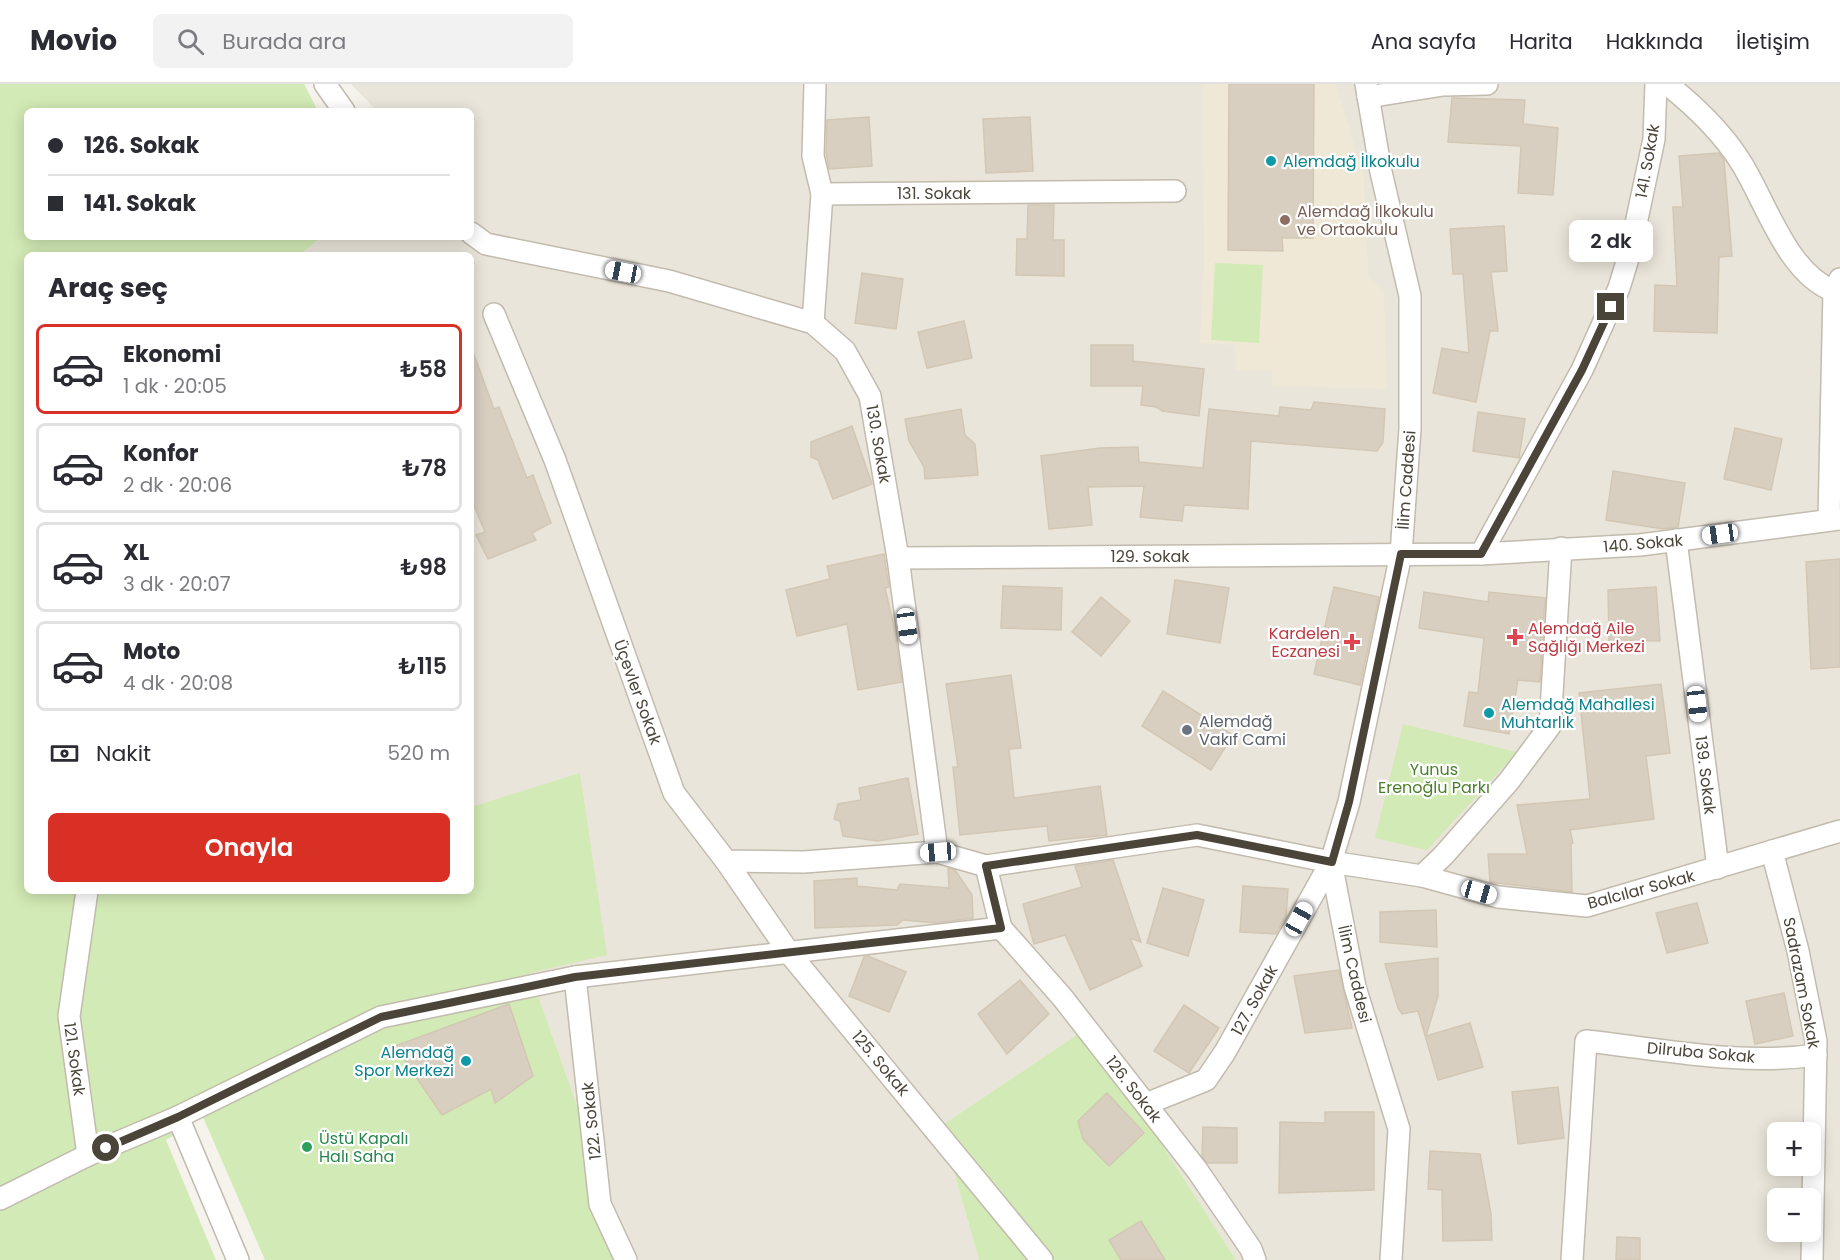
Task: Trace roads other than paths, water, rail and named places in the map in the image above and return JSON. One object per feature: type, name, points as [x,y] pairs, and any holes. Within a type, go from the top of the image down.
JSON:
[{"type":"street","points":[[325,84],[342,108]]},
{"type":"street","points":[[813,322],[822,194],[813,156],[815,84]]},
{"type":"street","points":[[1367,91],[1487,84]]},
{"type":"street","name":"141. Sokak","points":[[1481,554],[1582,370],[1619,288],[1630,252],[1654,139],[1656,84]]},
{"type":"street","points":[[1667,84],[1698,110],[1742,164],[1800,268],[1815,282],[1837,285],[1835,519]]},
{"type":"street","name":"İlim Caddesi","points":[[1367,91],[1381,172],[1410,296],[1410,429],[1401,554],[1349,802],[1332,862],[1355,987],[1399,1129],[1391,1260]]},
{"type":"street","name":"131. Sokak","points":[[822,194],[1175,191]]},
{"type":"street","name":"130. Sokak","points":[[474,235],[486,244],[669,281],[813,322],[845,351],[870,396],[898,558],[938,852]]},
{"type":"street","name":"Üçevler Sokak","points":[[494,314],[555,460],[674,793],[726,861]]},
{"type":"street","name":"140. Sokak","points":[[1481,554],[1640,545],[1835,519]]},
{"type":"street","name":"139. Sokak","points":[[1676,540],[1718,868]]},
{"type":"street","points":[[1422,876],[1443,856],[1509,781],[1550,726],[1561,548]]},
{"type":"street","points":[[1401,554],[1481,554]]},
{"type":"street","name":"129. Sokak","points":[[898,558],[1401,554]]},
{"type":"street","name":"Balcılar Sokak","points":[[986,866],[1197,835],[1332,862],[1422,876],[1498,897],[1587,906],[1840,831]]},
{"type":"street","name":"Sadrazam Sokak","points":[[1772,851],[1798,951],[1816,1041],[1812,1260]]},
{"type":"street","points":[[726,861],[804,862],[938,852],[986,866]]},
{"type":"street","name":"125. Sokak","points":[[726,861],[790,954],[1042,1260]]},
{"type":"street","name":"127. Sokak","points":[[1146,1104],[1206,1080],[1225,1052],[1332,862]]},
{"type":"street","name":"126. Sokak","points":[[986,866],[1001,928],[1062,997],[1197,1170],[1251,1249],[1255,1260]]},
{"type":"street","name":"121. Sokak","points":[[87,894],[69,1016],[88,1155]]},
{"type":"street","points":[[0,1199],[88,1155],[178,1117],[381,1017],[575,977],[1001,928]]},
{"type":"street","name":"122. Sokak","points":[[575,977],[600,1204],[626,1260]]},
{"type":"street","name":"Dilruba Sokak","points":[[1572,1260],[1586,1041],[1717,1056],[1797,1058],[1816,1055]]},
{"type":"street","points":[[178,1117],[238,1260]]},
{"type":"place","name":"Alemdağ İlkokulu","points":[[1271,161]]},
{"type":"place","name":"Alemdağ İlkokulu ve Ortaokulu","points":[[1285,220]]},
{"type":"place","name":"Alemdağ Aile Sağlığı Merkezi","points":[[1515,637]]},
{"type":"place","name":"Kardelen Eczanesi","points":[[1352,642]]},
{"type":"place","name":"Alemdağ Mahallesi Muhtarlık","points":[[1489,713]]},
{"type":"place","name":"Alemdağ Vakıf Cami","points":[[1187,730]]},
{"type":"place","name":"Alemdağ Spor Merkezi","points":[[466,1061]]},
{"type":"place","name":"Üstü Kapalı Halı Saha","points":[[307,1147]]},
{"type":"park label","name":"Yunus Erenoğlu Parkı","points":[[1434,778]]}]
